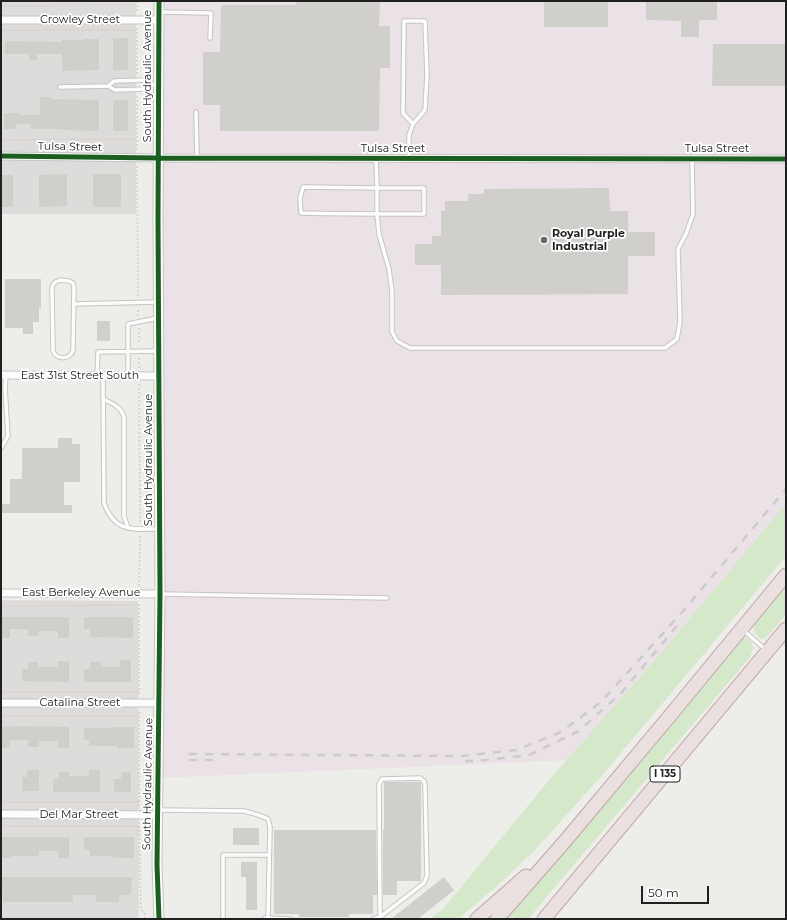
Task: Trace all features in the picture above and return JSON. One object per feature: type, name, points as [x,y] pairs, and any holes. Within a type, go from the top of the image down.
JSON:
[{"type":"highway","points":[[497,919],[566,840],[786,575]]},
{"type":"highway","name":"I 135","points":[[544,919],[786,629]]},
{"type":"highway","points":[[477,919],[566,840]]},
{"type":"street","name":"South Hydraulic Avenue","points":[[159,1],[155,85],[158,158],[160,529],[157,865],[159,919]]},
{"type":"street","name":"Crowley Street","points":[[1,20],[137,20],[159,16]]},
{"type":"street","name":"Tulsa Street","points":[[1,156],[376,159],[786,159]]},
{"type":"street","name":"East 31st Street South","points":[[3,375],[159,376]]},
{"type":"street","name":"East Berkeley Avenue","points":[[1,593],[160,594]]},
{"type":"street","name":"Catalina Street","points":[[1,703],[159,703]]},
{"type":"street","name":"Del Mar Street","points":[[1,814],[139,815],[158,813]]},
{"type":"lane","points":[[159,16],[211,13],[210,38]]},
{"type":"lane","points":[[409,159],[409,135],[413,124],[425,110],[427,75],[425,21],[404,21],[403,113],[413,124]]},
{"type":"lane","points":[[108,86],[114,81],[137,80],[147,80],[155,85]]},
{"type":"lane","points":[[60,86],[108,86],[115,90],[137,90],[147,89],[155,85]]},
{"type":"lane","points":[[196,112],[197,158]]},
{"type":"lane","points":[[376,159],[377,214],[379,234],[390,269],[392,292],[392,332],[397,341],[410,348],[664,348],[677,339],[680,322],[678,249],[686,234],[693,214],[692,159]]},
{"type":"lane","points":[[303,187],[377,188],[424,188],[424,214],[301,213],[300,198],[303,187]]},
{"type":"lane","points":[[60,280],[73,283],[74,304],[73,353],[66,358],[57,356],[53,351],[52,288],[55,282],[60,280]]},
{"type":"lane","points":[[74,304],[158,302]]},
{"type":"lane","points":[[128,376],[128,324],[158,318]]},
{"type":"lane","points":[[158,351],[98,352],[103,399],[104,503],[111,518],[119,525],[132,529],[160,529]]},
{"type":"lane","points":[[1,448],[8,436],[3,375]]},
{"type":"lane","points":[[103,399],[116,405],[122,411],[124,417],[124,516],[128,528]]},
{"type":"lane","points":[[160,594],[387,598]]},
{"type":"lane","points":[[741,629],[767,651]]},
{"type":"lane","points":[[373,919],[380,917],[424,883],[427,876],[425,785],[424,781],[420,778],[382,779],[378,784],[380,917]]},
{"type":"lane","points":[[158,813],[244,811],[254,813],[268,820],[270,827],[266,919],[290,919]]},
{"type":"lane","points":[[223,919],[223,855],[269,854]]},
{"type":"path","points":[[137,1],[137,80]]},
{"type":"path","points":[[1,6],[137,5]]},
{"type":"path","points":[[1,30],[137,30]]},
{"type":"path","points":[[137,90],[140,529],[139,826],[141,908],[145,914],[145,919]]},
{"type":"path","points":[[1,140],[137,139]]},
{"type":"path","points":[[1,606],[139,606]]},
{"type":"path","points":[[1,692],[139,692]]},
{"type":"path","points":[[1,716],[139,716]]},
{"type":"path","points":[[1,802],[139,802]]},
{"type":"path","points":[[1,826],[139,826]]},
{"type":"shaded area","points":[[1,1],[136,1],[136,214],[1,214]]},
{"type":"shaded area","points":[[158,1],[786,1],[786,523],[572,760],[158,778]]},
{"type":"shaded area","points":[[1,600],[138,601],[139,919],[1,919]]},
{"type":"green space","points":[[786,504],[786,556],[604,773],[535,850],[497,886],[458,919],[430,919],[443,909],[550,779],[656,659]]},
{"type":"green space","points":[[786,585],[786,614],[769,635],[761,639],[754,632],[754,622]]},
{"type":"green space","points":[[742,638],[748,639],[754,647],[750,657],[528,919],[504,919]]},
{"type":"building","points":[[296,1],[380,1],[379,26],[390,26],[390,68],[380,68],[379,131],[220,131],[220,105],[203,105],[203,52],[220,52],[221,5],[296,5]]},
{"type":"building","points":[[544,1],[608,1],[608,27],[544,27]]},
{"type":"building","points":[[646,1],[717,2],[717,20],[699,20],[699,37],[681,37],[681,21],[646,20]]},
{"type":"building","points":[[113,38],[128,38],[128,70],[113,70]]},
{"type":"building","points":[[99,39],[99,70],[62,71],[62,54],[37,54],[37,60],[29,60],[29,54],[5,54],[5,41],[62,42],[62,40]]},
{"type":"building","points":[[713,44],[786,44],[786,86],[712,86]]},
{"type":"building","points":[[40,97],[51,97],[51,99],[99,100],[99,131],[31,129],[31,124],[16,124],[16,129],[4,129],[4,113],[40,115]]},
{"type":"building","points":[[113,100],[128,100],[128,131],[113,131]]},
{"type":"building","points":[[67,174],[67,206],[39,207],[39,175]]},
{"type":"building","points":[[93,174],[121,174],[121,207],[93,207]]},
{"type":"building","points":[[2,175],[13,175],[13,207],[2,207]]},
{"type":"building","name":"Royal Purple Industrial","points":[[609,188],[610,211],[628,211],[628,232],[655,232],[655,256],[628,256],[628,294],[441,295],[441,265],[415,265],[415,244],[432,244],[432,236],[441,236],[441,211],[445,211],[445,201],[468,201],[468,194],[484,194],[484,189]]},
{"type":"building","points":[[5,279],[41,279],[41,308],[39,308],[39,322],[33,322],[33,334],[23,334],[23,328],[5,328]]},
{"type":"building","points":[[97,321],[110,321],[110,341],[97,341]]},
{"type":"building","points":[[58,438],[72,438],[72,444],[80,444],[80,482],[64,482],[64,505],[72,505],[72,513],[1,513],[1,504],[10,504],[10,479],[22,479],[22,448],[58,448]]},
{"type":"building","points":[[1,617],[69,617],[69,638],[58,638],[58,631],[38,631],[38,636],[28,636],[28,629],[10,629],[10,638],[1,638]]},
{"type":"building","points":[[84,617],[133,617],[133,638],[90,637],[90,629],[84,629]]},
{"type":"building","points":[[120,660],[131,660],[131,682],[84,682],[84,669],[90,669],[90,662],[101,662],[101,667],[120,667]]},
{"type":"building","points":[[58,661],[69,661],[69,682],[22,681],[22,669],[28,669],[28,662],[38,662],[38,667],[58,667]]},
{"type":"building","points":[[1,727],[69,727],[69,748],[58,748],[58,741],[39,741],[39,747],[28,747],[28,740],[10,740],[10,748],[1,748]]},
{"type":"building","points":[[134,727],[134,748],[118,748],[118,746],[89,746],[89,740],[84,740],[84,728]]},
{"type":"building","points":[[27,770],[39,770],[39,791],[22,791],[22,777],[27,777]]},
{"type":"building","points":[[89,770],[100,770],[100,792],[53,792],[53,779],[59,779],[59,772],[69,772],[69,776],[89,776]]},
{"type":"building","points":[[121,772],[131,772],[131,792],[114,792],[114,779],[121,779]]},
{"type":"building","points":[[384,782],[421,783],[421,881],[397,881],[397,895],[383,895]]},
{"type":"building","points":[[233,828],[259,828],[259,845],[233,845]]},
{"type":"building","points":[[274,830],[376,830],[377,895],[373,895],[373,914],[349,914],[349,917],[299,917],[299,914],[274,914]]},
{"type":"building","points":[[1,837],[69,837],[69,858],[58,858],[58,851],[39,851],[39,856],[11,856],[11,858],[1,858]]},
{"type":"building","points":[[84,837],[134,837],[134,858],[90,856],[90,850],[84,850]]},
{"type":"building","points":[[241,862],[257,862],[257,910],[246,910],[246,877],[241,877]]},
{"type":"building","points":[[1,877],[132,877],[131,895],[119,895],[119,902],[96,902],[96,895],[73,895],[73,902],[3,902],[3,894],[1,894]]},
{"type":"building","points":[[444,877],[454,890],[418,919],[391,919]]},
{"type":"railway","points":[[189,754],[463,756],[516,750],[561,732],[601,702],[684,610],[786,489]]},
{"type":"railway","points":[[465,761],[529,755],[579,731],[622,692],[677,626]]},
{"type":"railway","points":[[189,760],[213,760]]},
{"type":"cycle path","points":[[159,1],[158,219],[160,594],[157,865],[159,919]]},
{"type":"cycle path","points":[[1,156],[158,158],[786,159]]},
{"type":"place","name":"Royal Purple Industrial","points":[[544,240]]}]
